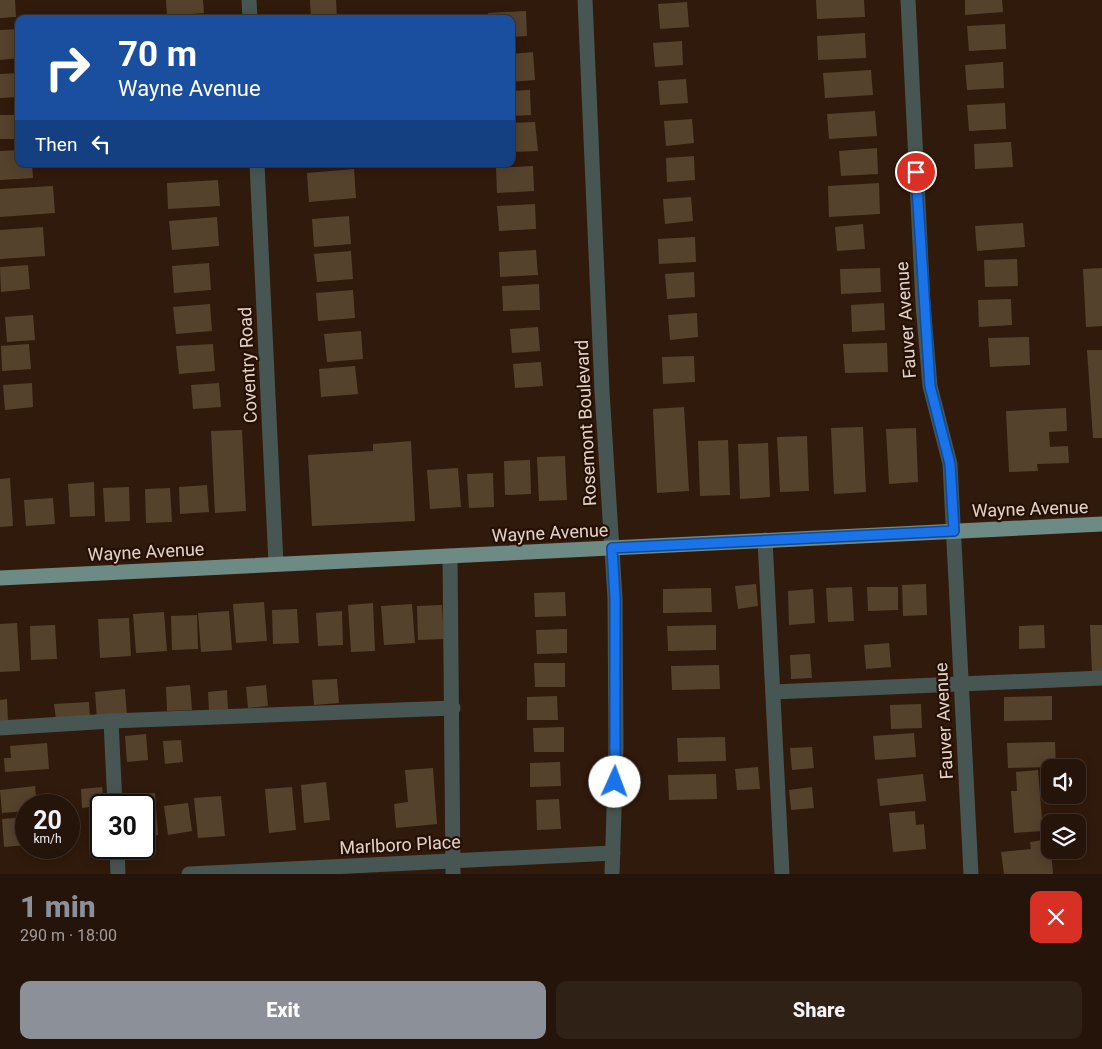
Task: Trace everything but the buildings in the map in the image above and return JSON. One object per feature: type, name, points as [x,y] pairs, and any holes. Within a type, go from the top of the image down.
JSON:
[{"type":"main road","name":"Wayne Avenue","points":[[0,578],[1102,524]]},
{"type":"street","points":[[249,0],[250,15]]},
{"type":"street","name":"Rosemont Boulevard","points":[[585,0],[602,391],[615,598],[616,736],[612,874]]},
{"type":"street","name":"Fauver Avenue","points":[[908,0],[922,286],[930,386],[950,464],[971,874]]},
{"type":"street","name":"Coventry Road","points":[[257,167],[276,564]]},
{"type":"street","points":[[765,540],[782,874]]},
{"type":"street","points":[[450,556],[454,867]]},
{"type":"street","points":[[773,692],[1102,678]]},
{"type":"street","points":[[0,728],[453,708]]},
{"type":"street","points":[[112,722],[115,794]]},
{"type":"street","name":"Marlboro Place","points":[[189,874],[454,867],[613,853]]},
{"type":"street","points":[[117,859],[118,874]]},
{"type":"route","points":[[615,782],[615,598],[612,548],[954,531],[950,464],[930,386],[923,304],[916,172]]}]
